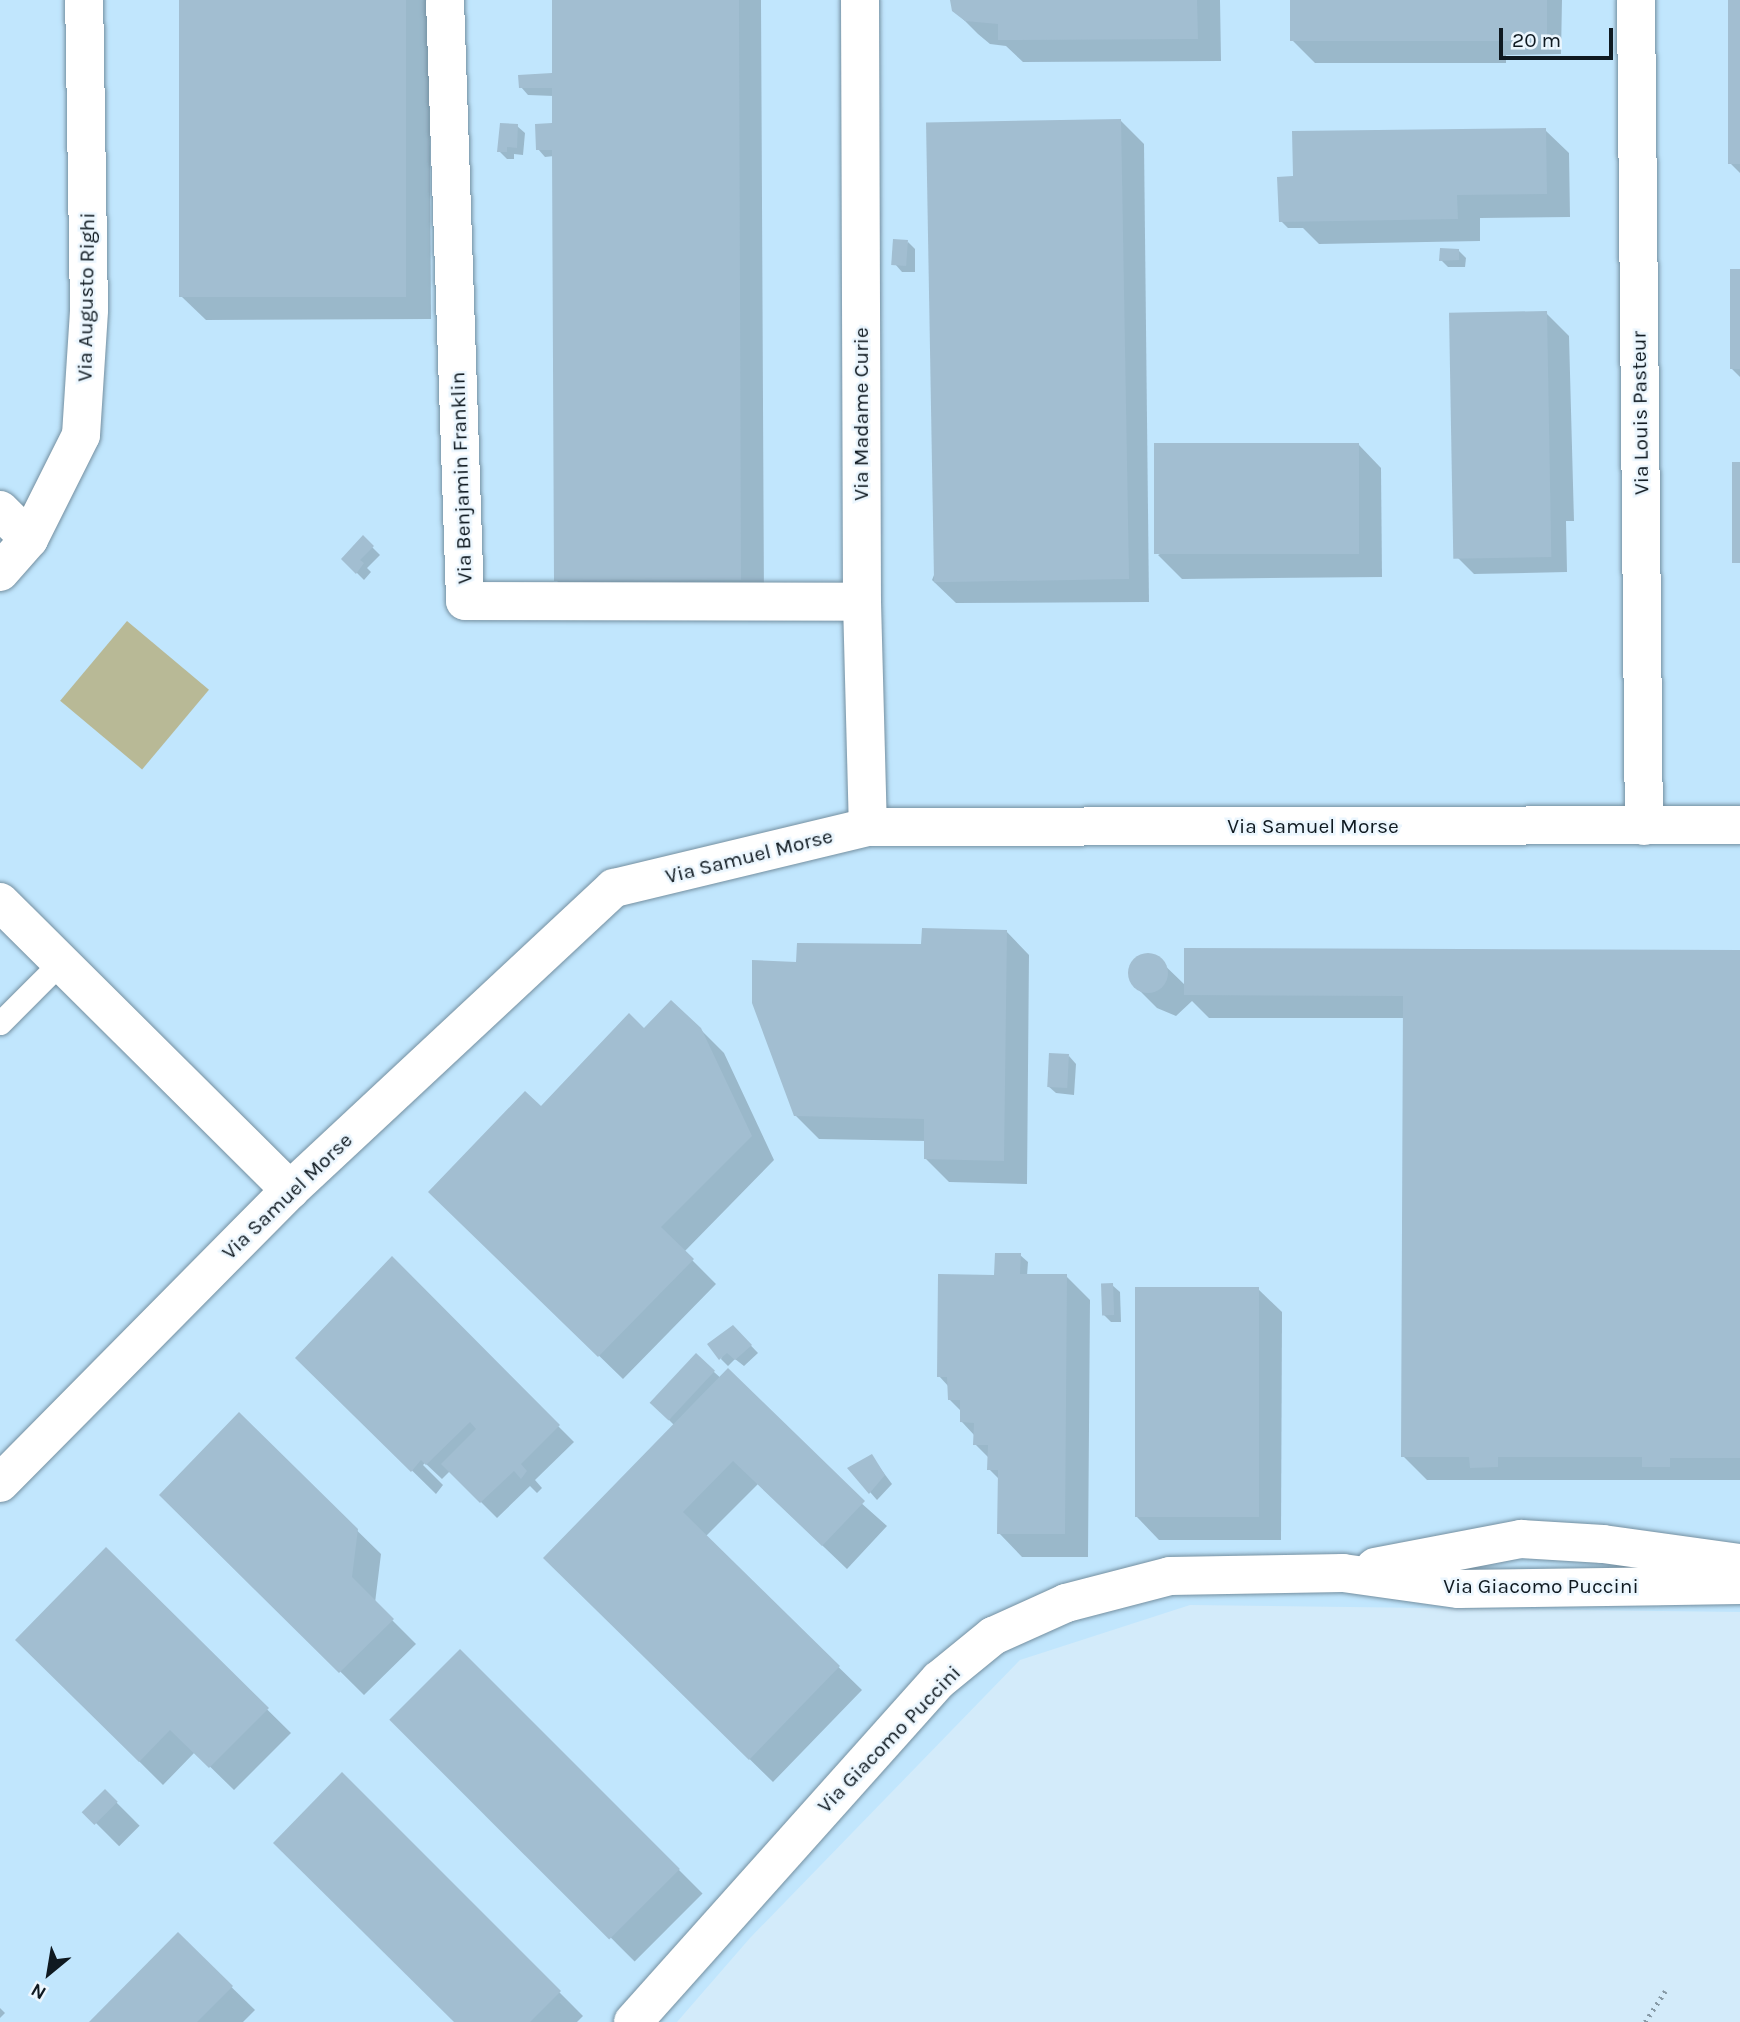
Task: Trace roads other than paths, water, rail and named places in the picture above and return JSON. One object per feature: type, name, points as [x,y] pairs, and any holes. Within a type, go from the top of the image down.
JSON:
[{"type":"street","name":"Via Augusto Righi","points":[[0,572],[29,539],[80,435],[89,310],[84,0]]},
{"type":"street","name":"Via Benjamin Franklin","points":[[445,0],[465,601],[862,601]]},
{"type":"street","name":"Via Madame Curie","points":[[860,0],[862,601],[868,827]]},
{"type":"street","name":"Via Louis Pasteur","points":[[1636,0],[1644,826]]},
{"type":"street","points":[[0,510],[29,539]]},
{"type":"street","name":"Via Samuel Morse","points":[[0,1483],[290,1190],[614,888],[868,827],[1740,825]]},
{"type":"street","points":[[0,902],[290,1190]]},
{"type":"street","name":"Via Giacomo Puccini","points":[[1343,1573],[1521,1539],[1603,1544],[1740,1563]]},
{"type":"street","name":"Via Giacomo Puccini","points":[[633,2022],[939,1680],[993,1636],[1066,1603],[1170,1576],[1343,1573],[1459,1589],[1740,1585]]},
{"type":"lane","points":[[0,1023],[61,962]]}]
